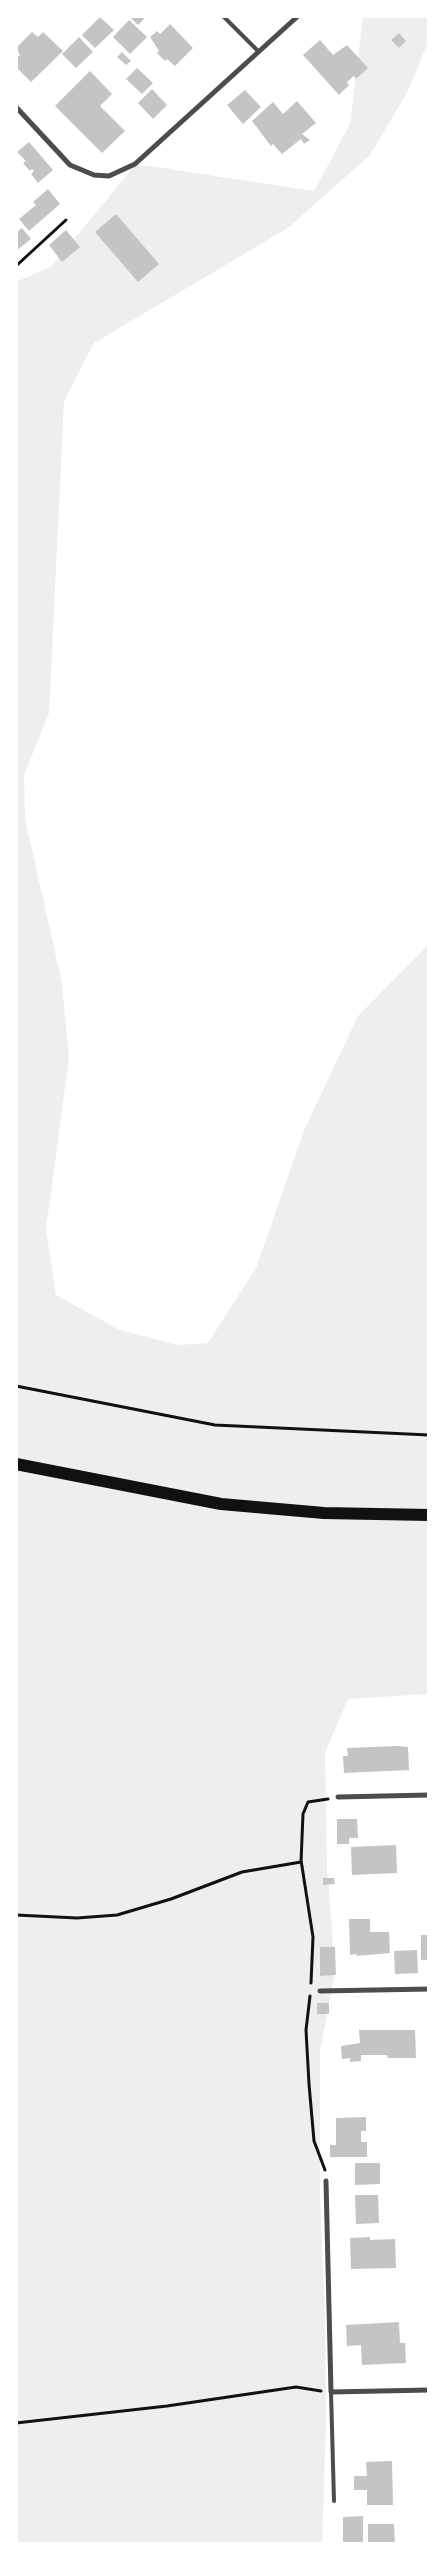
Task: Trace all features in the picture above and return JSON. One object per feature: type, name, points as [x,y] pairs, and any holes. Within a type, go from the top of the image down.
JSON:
[{"type":"main road","points":[[16,1464],[221,1504],[324,1513],[429,1515]]},
{"type":"street","points":[[16,107],[70,165],[94,176],[109,176],[135,164],[198,109],[258,51],[298,16]]},
{"type":"street","points":[[338,1797],[429,1795]]},
{"type":"street","points":[[320,1991],[429,1989]]},
{"type":"street","points":[[326,2181],[331,2392],[429,2390]]},
{"type":"lane","points":[[223,16],[258,51]]},
{"type":"lane","points":[[331,2392],[334,2501]]},
{"type":"path","points":[[16,266],[66,220]]},
{"type":"path","points":[[16,1386],[215,1425],[429,1435]]},
{"type":"path","points":[[326,2181],[324,2164],[314,2142],[309,2084],[306,2013],[310,1992],[313,1937],[301,1859],[303,1814],[308,1802],[338,1797]]},
{"type":"path","points":[[16,1915],[77,1918],[118,1915],[171,1899],[242,1872],[301,1862],[301,1859]]},
{"type":"path","points":[[16,2423],[167,2406],[296,2387],[331,2392]]},
{"type":"shaded area","points":[[363,16],[429,16],[429,40],[408,91],[370,155],[288,228],[94,343],[64,401],[49,713],[24,775],[25,819],[62,983],[69,1058],[46,1229],[56,1295],[120,1330],[178,1345],[208,1343],[256,1268],[305,1128],[358,1016],[429,944],[429,1694],[348,1699],[325,1753],[327,1866],[335,1972],[320,2051],[320,2197],[325,2311],[326,2421],[322,2544],[16,2544],[16,282],[52,266],[136,164],[314,191],[350,124]]},
{"type":"building","points":[[141,16],[144,19],[138,25],[131,18]]},
{"type":"building","points":[[100,17],[114,30],[95,48],[82,35]]},
{"type":"building","points":[[129,20],[147,37],[130,54],[113,37]]},
{"type":"building","points":[[170,24],[193,48],[175,66],[167,59],[165,61],[157,53],[159,51],[150,37],[157,31],[160,34]]},
{"type":"building","points":[[32,32],[38,37],[43,32],[63,51],[31,82],[16,67],[16,58],[20,55],[16,48]]},
{"type":"building","points":[[399,33],[406,41],[399,48],[391,40]]},
{"type":"building","points":[[79,37],[93,52],[76,68],[62,54]]},
{"type":"building","points":[[320,40],[333,55],[347,45],[368,68],[356,79],[354,76],[347,82],[349,85],[339,95],[303,55]]},
{"type":"building","points":[[122,52],[131,61],[126,65],[117,57]]},
{"type":"building","points":[[137,68],[153,83],[142,94],[126,79]]},
{"type":"building","points":[[90,71],[112,94],[100,106],[125,131],[102,153],[55,106]]},
{"type":"building","points":[[152,89],[167,105],[153,119],[138,103]]},
{"type":"building","points":[[245,90],[261,107],[243,124],[227,105]]},
{"type":"building","points":[[297,101],[316,123],[302,134],[310,140],[304,144],[301,139],[282,154],[273,144],[271,146],[252,121],[273,102],[283,114]]},
{"type":"building","points":[[29,142],[53,170],[38,183],[31,174],[34,171],[32,169],[30,171],[23,163],[26,161],[17,152]]},
{"type":"building","points":[[48,189],[60,204],[29,231],[19,219],[36,205],[33,202]]},
{"type":"building","points":[[116,214],[159,264],[138,282],[95,232]]},
{"type":"building","points":[[22,228],[31,239],[16,251],[16,233]]},
{"type":"building","points":[[66,230],[80,247],[62,262],[49,245]]},
{"type":"building","points":[[408,1747],[409,1770],[344,1773],[343,1756],[348,1756],[347,1748]]},
{"type":"building","points":[[337,1819],[357,1819],[358,1838],[349,1838],[349,1844],[337,1844]]},
{"type":"building","points":[[396,1845],[397,1873],[352,1875],[351,1847]]},
{"type":"building","points":[[323,1878],[334,1878],[335,1884],[323,1885]]},
{"type":"building","points":[[349,1919],[370,1919],[370,1932],[389,1932],[390,1953],[350,1955]]},
{"type":"building","points":[[421,1935],[429,1935],[429,1960],[421,1960]]},
{"type":"building","points":[[320,1947],[335,1947],[336,1975],[320,1976]]},
{"type":"building","points":[[417,1950],[418,1973],[395,1974],[394,1951]]},
{"type":"building","points":[[317,2003],[329,2003],[329,2014],[317,2014]]},
{"type":"building","points":[[359,2030],[415,2030],[416,2058],[388,2058],[387,2055],[361,2055],[361,2061],[350,2062],[350,2058],[342,2059],[341,2046],[360,2043]]},
{"type":"building","points":[[366,2117],[366,2131],[361,2131],[361,2142],[367,2142],[367,2157],[330,2157],[330,2145],[336,2145],[336,2118]]},
{"type":"building","points":[[355,2163],[380,2163],[380,2184],[355,2185]]},
{"type":"building","points":[[355,2195],[378,2195],[379,2223],[356,2224]]},
{"type":"building","points":[[370,2237],[370,2240],[395,2239],[396,2268],[351,2269],[350,2238]]},
{"type":"building","points":[[399,2322],[400,2343],[405,2343],[406,2363],[362,2365],[361,2345],[347,2346],[346,2325]]},
{"type":"building","points":[[392,2461],[393,2505],[367,2505],[367,2490],[354,2490],[354,2476],[367,2476],[366,2462]]},
{"type":"building","points":[[363,2516],[363,2544],[343,2544],[343,2517]]},
{"type":"building","points":[[368,2524],[394,2524],[395,2544],[368,2544]]}]
